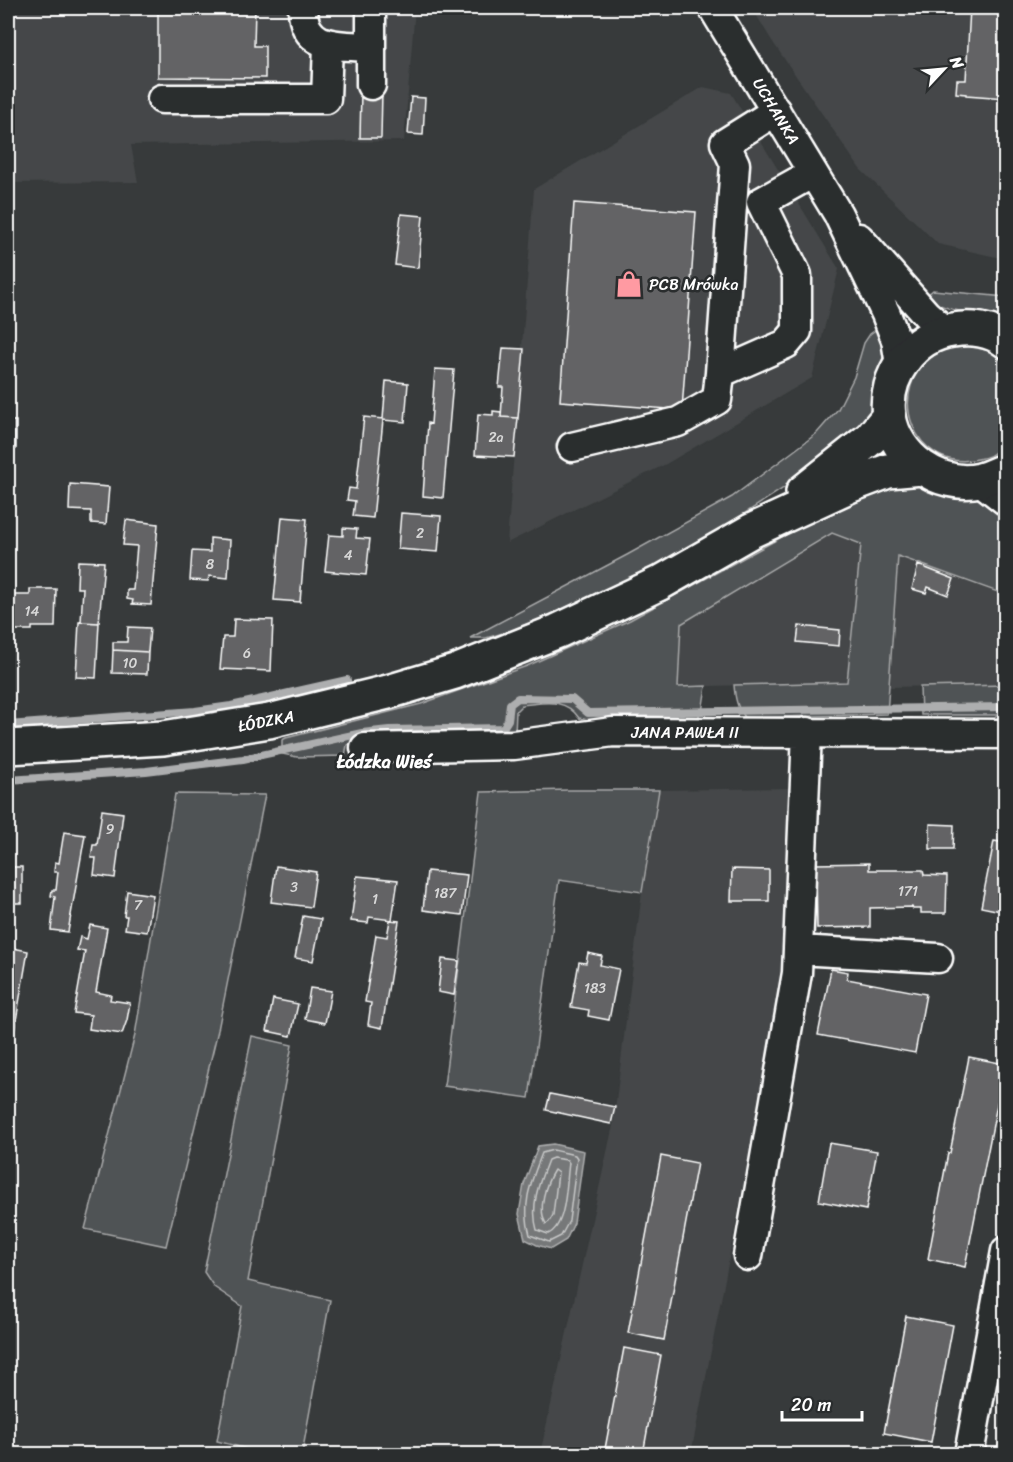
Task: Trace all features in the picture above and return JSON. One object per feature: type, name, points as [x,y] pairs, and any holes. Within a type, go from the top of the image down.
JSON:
[{"type":"main road","points":[[992,475],[949,480],[922,468],[900,446],[889,416],[890,389],[900,364],[912,349],[927,338],[945,331],[964,328],[984,331],[1004,339]]},
{"type":"main road","points":[[751,531],[840,464],[871,438],[889,416]]},
{"type":"main road","points":[[751,531],[851,485],[888,471],[922,468]]},
{"type":"main road","name":"ŁÓDZKA","points":[[8,747],[164,738],[269,721],[388,692],[455,672],[516,649],[598,613],[660,583],[751,531]]},
{"type":"street","points":[[303,8],[303,19],[315,39],[328,45],[371,47]]},
{"type":"street","points":[[371,8],[371,85]]},
{"type":"street","name":"UCHANKA","points":[[719,10],[838,214],[886,314],[896,340],[900,364]]},
{"type":"street","points":[[162,99],[326,99],[328,45]]},
{"type":"street","points":[[572,447],[678,422],[717,400],[735,164],[725,143],[776,111]]},
{"type":"street","points":[[720,373],[786,344],[797,331],[797,275],[761,202],[813,173]]},
{"type":"street","name":"UCHANKA","points":[[838,214],[926,314],[945,331]]},
{"type":"street","points":[[992,475],[1005,501]]},
{"type":"street","name":"JANA PAWŁA II","points":[[365,748],[514,746],[613,732],[1005,734]]},
{"type":"street","points":[[748,1256],[797,973],[807,732]]},
{"type":"street","points":[[798,950],[938,958]]},
{"type":"street","points":[[969,1455],[1005,1251]]},
{"type":"shaded area","points":[[8,8],[415,8],[404,141],[131,145],[138,182],[8,183]]},
{"type":"shaded area","points":[[752,8],[1005,8],[1005,259],[938,244],[860,169]]},
{"type":"shaded area","points":[[703,87],[731,93],[839,269],[812,378],[666,464],[507,543],[534,189]]},
{"type":"shaded area","points":[[933,290],[1005,297],[1005,320],[944,307],[926,296]]},
{"type":"shaded area","points":[[881,326],[885,352],[876,378],[869,418],[833,456],[733,521],[657,565],[524,627],[486,638],[470,638],[732,497],[799,447],[817,433],[838,409],[854,377],[864,343],[870,334]]},
{"type":"shaded area","points":[[964,345],[990,351],[1005,364],[1005,443],[988,456],[955,460],[936,454],[922,441],[912,424],[908,405],[911,386],[921,367],[938,352]]},
{"type":"shaded area","points":[[914,484],[935,491],[980,498],[992,504],[1005,516],[1005,604],[998,592],[898,556],[887,714],[746,718],[737,703],[734,685],[847,682],[861,544],[832,533],[681,624],[678,687],[706,686],[702,712],[697,718],[588,720],[579,718],[573,711],[561,704],[538,703],[522,705],[516,711],[515,734],[358,740],[347,745],[345,756],[297,757],[282,754],[282,740],[286,738],[421,704],[527,666],[630,620],[873,487]]},
{"type":"shaded area","points":[[832,533],[861,544],[847,682],[678,687],[681,624]]},
{"type":"shaded area","points":[[898,556],[998,593],[1005,604],[1005,685],[888,687]]},
{"type":"shaded area","points":[[1005,685],[1005,715],[921,715],[920,687]]},
{"type":"shaded area","points":[[791,788],[785,971],[691,1454],[540,1454],[613,1125],[642,892],[659,790]]},
{"type":"shaded area","points":[[659,790],[642,892],[559,880],[529,1098],[444,1086],[481,792]]},
{"type":"shaded area","points":[[175,794],[265,795],[218,1030],[166,1246],[85,1229],[135,1035]]},
{"type":"shaded area","points":[[252,1036],[292,1045],[248,1281],[330,1300],[302,1454],[266,1454],[217,1441],[242,1306],[214,1287],[204,1272]]},
{"type":"water","points":[[553,1144],[584,1151],[574,1223],[566,1240],[551,1249],[525,1239],[519,1214],[524,1184],[538,1146]]},
{"type":"building","points":[[158,8],[255,8],[254,46],[265,46],[265,78],[158,77]]},
{"type":"building","points":[[970,8],[1006,8],[1006,98],[956,93],[957,80],[966,80]]},
{"type":"building","points":[[361,91],[382,91],[381,138],[360,138]]},
{"type":"building","points":[[411,97],[425,98],[423,135],[408,134]]},
{"type":"building","name":"PCB Mrówka","points":[[574,203],[696,212],[682,410],[560,401]]},
{"type":"building","points":[[401,214],[423,216],[418,268],[395,265]]},
{"type":"building","points":[[503,348],[524,349],[518,418],[501,417],[503,387],[499,387]]},
{"type":"building","points":[[435,369],[454,370],[443,498],[423,496],[428,423],[431,424]]},
{"type":"building","points":[[386,381],[408,383],[405,422],[383,420],[373,518],[353,516],[355,501],[347,500],[349,488],[356,489],[364,417],[383,419]]},
{"type":"building","points":[[493,411],[501,412],[501,417],[518,418],[514,457],[475,455],[478,414],[493,415]]},
{"type":"building","points":[[8,421],[16,421],[16,449],[8,449]]},
{"type":"building","points":[[70,484],[109,487],[106,524],[91,523],[91,511],[69,510]]},
{"type":"building","points":[[401,513],[441,516],[438,552],[398,549]]},
{"type":"building","points":[[282,517],[307,519],[300,602],[274,600]]},
{"type":"building","points":[[126,520],[158,524],[151,605],[132,604],[133,600],[127,599],[127,590],[133,590],[137,546],[123,545]]},
{"type":"building","points":[[343,528],[357,529],[356,538],[370,539],[366,575],[325,571],[329,535],[343,536]]},
{"type":"building","points":[[210,538],[230,540],[228,578],[209,576],[208,581],[190,580],[192,551],[210,552]]},
{"type":"building","points":[[78,561],[104,562],[99,623],[81,622],[83,588],[77,588]]},
{"type":"building","points":[[918,565],[954,579],[948,595],[928,587],[926,593],[912,589]]},
{"type":"building","points":[[30,589],[56,589],[55,627],[8,630],[8,595],[30,595]]},
{"type":"building","points":[[234,619],[273,620],[271,671],[220,669],[223,637],[233,637]]},
{"type":"building","points":[[79,622],[99,623],[96,678],[76,677]]},
{"type":"building","points":[[799,626],[840,630],[839,646],[797,642]]},
{"type":"building","points":[[128,627],[150,628],[148,652],[113,650],[113,642],[127,642]]},
{"type":"building","points":[[113,650],[148,652],[147,674],[112,673]]},
{"type":"building","points":[[102,810],[123,813],[115,878],[94,875],[96,858],[91,858],[93,845],[97,845]]},
{"type":"building","points":[[930,824],[954,825],[953,849],[930,849]]},
{"type":"building","points":[[64,832],[85,835],[68,932],[51,930],[55,897],[51,896],[52,890],[56,890],[58,872],[54,872],[55,862],[59,863]]},
{"type":"building","points":[[994,841],[1006,843],[1006,912],[981,907]]},
{"type":"building","points":[[869,863],[869,870],[923,870],[924,875],[947,876],[946,913],[921,913],[921,909],[912,907],[870,908],[870,927],[817,928],[816,864]]},
{"type":"building","points":[[276,866],[316,872],[311,907],[271,902]]},
{"type":"building","points":[[8,867],[22,867],[22,903],[8,903]]},
{"type":"building","points":[[732,869],[769,870],[769,901],[731,901]]},
{"type":"building","points":[[427,871],[467,875],[462,915],[423,910]]},
{"type":"building","points":[[357,876],[398,880],[392,920],[369,917],[368,923],[351,921]]},
{"type":"building","points":[[127,891],[153,895],[147,932],[125,929]]},
{"type":"building","points":[[303,916],[321,919],[313,961],[295,958]]},
{"type":"building","points":[[390,920],[399,921],[382,1028],[368,1025],[371,1003],[365,1002],[376,935],[387,937]]},
{"type":"building","points":[[90,925],[107,928],[96,992],[111,995],[110,1000],[130,1003],[122,1034],[89,1029],[91,1015],[74,1013],[85,951],[77,950],[80,937],[87,939]]},
{"type":"building","points":[[8,947],[28,951],[8,1067]]},
{"type":"building","points":[[588,953],[602,956],[600,965],[619,969],[609,1020],[588,1016],[589,1010],[571,1007],[579,962],[586,963]]},
{"type":"building","points":[[442,959],[459,961],[454,995],[438,992]]},
{"type":"building","points":[[831,969],[848,972],[847,979],[926,994],[915,1053],[818,1035]]},
{"type":"building","points":[[310,988],[331,991],[325,1023],[305,1019]]},
{"type":"building","points":[[273,999],[298,1004],[291,1036],[267,1031]]},
{"type":"building","points":[[969,1057],[1005,1064],[965,1267],[928,1259]]},
{"type":"building","points":[[550,1094],[615,1107],[611,1124],[546,1110]]},
{"type":"building","points":[[829,1143],[877,1151],[866,1210],[819,1201]]},
{"type":"building","points":[[661,1156],[697,1163],[664,1340],[628,1333]]},
{"type":"building","points":[[906,1316],[953,1325],[931,1442],[884,1433]]},
{"type":"building","points":[[624,1348],[661,1355],[643,1454],[604,1454]]},
{"type":"waterway","points":[[8,725],[195,711],[231,706],[347,680]]},
{"type":"waterway","points":[[8,780],[146,771],[243,759],[362,733],[389,730],[503,728],[508,720],[510,704],[518,698],[572,699],[588,713],[1006,707]]},
{"type":"place","name":"PCB Mrówka","points":[[629,284]]},
{"type":"district","name":"Łódzka Wieś","points":[[384,762]]}]
